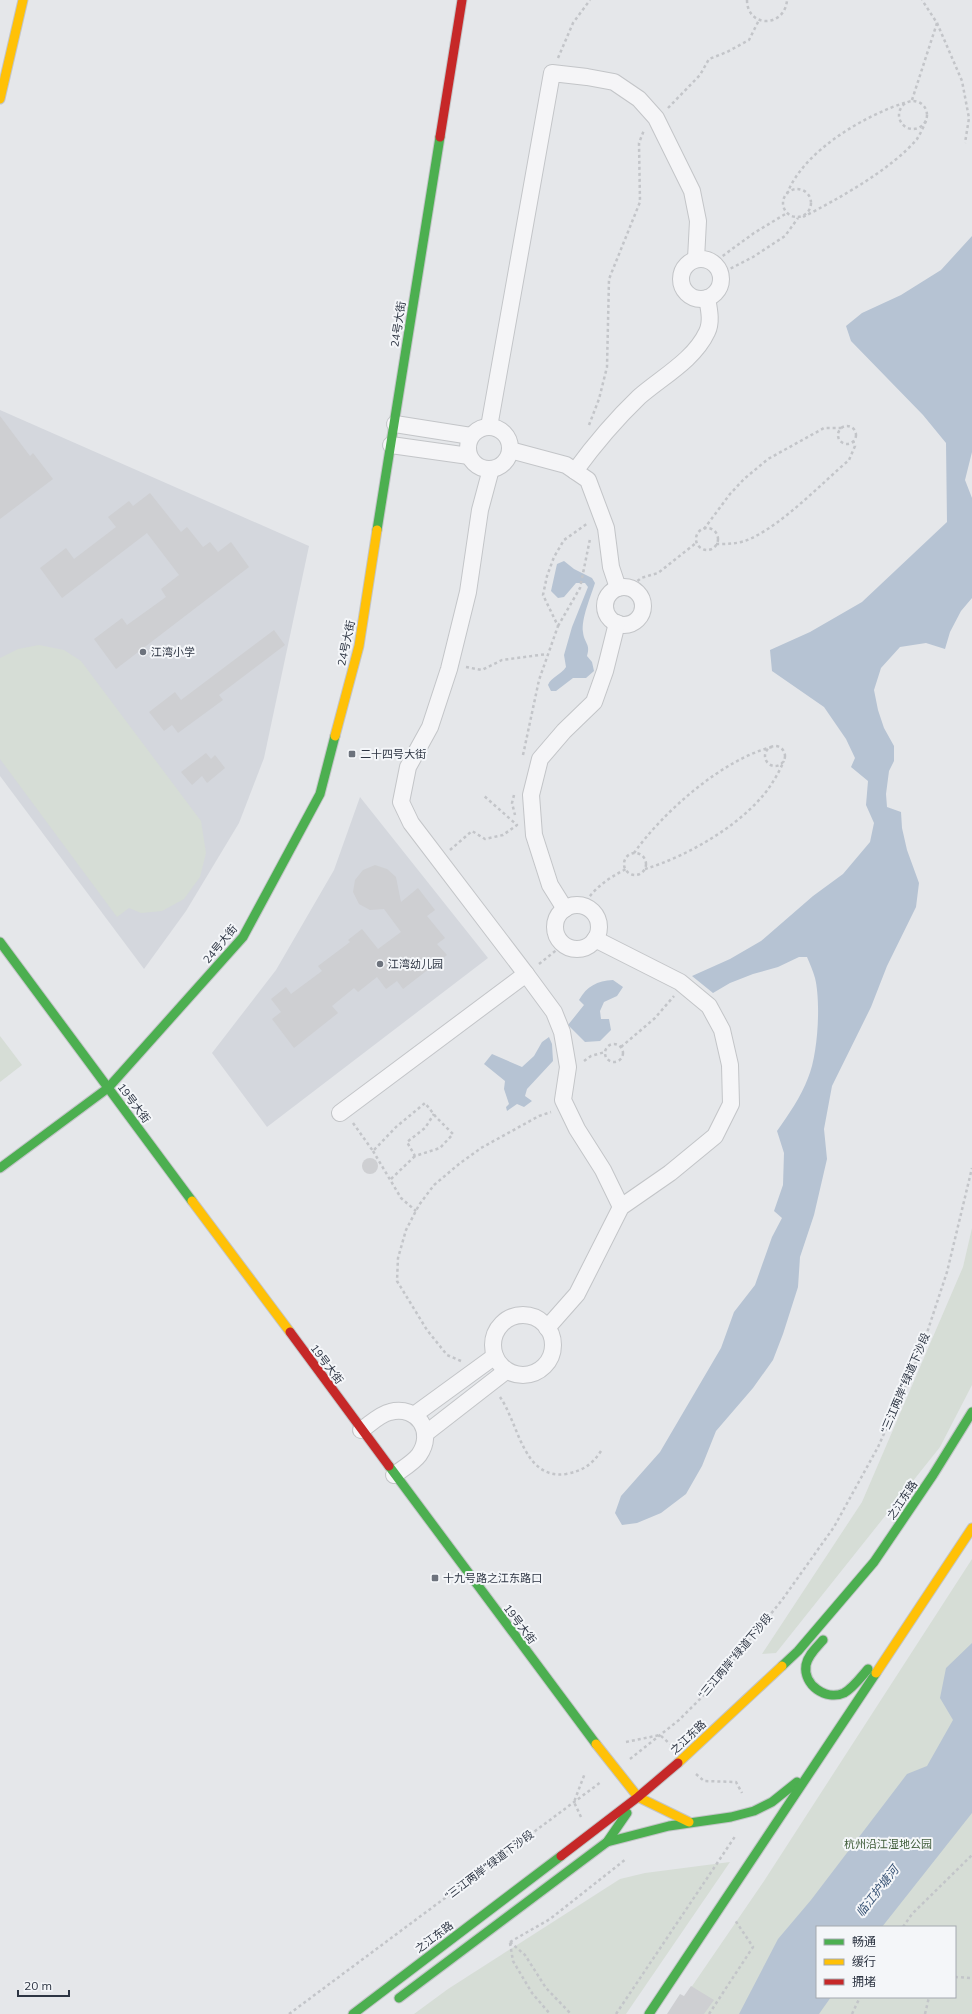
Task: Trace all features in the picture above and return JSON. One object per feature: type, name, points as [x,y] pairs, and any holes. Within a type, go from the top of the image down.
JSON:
[{"type":"street","points":[[0,99],[24,0]]},
{"type":"street","name":"24号大街","points":[[0,1168],[108,1088],[243,937],[320,794],[359,646],[462,0]]},
{"type":"street","points":[[490,427],[552,73],[614,82],[639,99],[656,118],[692,192],[698,221],[696,259]]},
{"type":"street","points":[[696,259],[703,259],[717,268],[721,284],[718,290],[708,298],[694,299],[689,296],[681,285],[682,272],[690,262],[696,259]]},
{"type":"street","points":[[575,471],[588,453],[614,423],[641,396],[668,375],[693,351],[708,331],[710,316],[708,298]]},
{"type":"street","points":[[395,424],[471,436],[483,428],[490,427],[502,432],[507,437],[510,450],[504,463],[491,469],[478,466],[469,456],[468,449],[471,436]]},
{"type":"street","points":[[391,445],[469,456]]},
{"type":"street","points":[[510,450],[566,465],[588,480],[606,528],[611,567],[624,588],[640,595],[642,601],[642,613],[634,622],[628,624],[617,623],[608,615],[606,602],[608,596],[624,588]]},
{"type":"street","points":[[491,469],[480,510],[468,592],[451,661],[430,727],[408,767],[401,802],[411,823],[554,1012],[562,1032],[568,1067],[563,1100],[577,1129],[603,1170],[621,1207]]},
{"type":"street","points":[[565,909],[550,885],[535,839],[531,795],[540,759],[564,731],[594,702],[605,671],[617,623]]},
{"type":"street","points":[[572,906],[583,906],[593,912],[597,918],[598,932],[595,939],[590,944],[577,948],[564,944],[559,939],[555,927],[556,920],[565,909],[572,906]]},
{"type":"street","points":[[547,1328],[577,1294],[621,1207],[670,1173],[715,1136],[731,1104],[730,1065],[722,1030],[709,1006],[683,984],[595,939]]},
{"type":"street","name":"19号大街","points":[[0,942],[394,1475],[616,1771],[638,1797]]},
{"type":"street","points":[[342,1111],[526,974]]},
{"type":"street","points":[[522,1315],[532,1317],[547,1328],[552,1337],[553,1347],[545,1366],[536,1372],[526,1375],[516,1375],[506,1371],[499,1364],[494,1356],[494,1337],[498,1329],[508,1319],[522,1315]]},
{"type":"street","points":[[414,1415],[494,1356]]},
{"type":"street","points":[[425,1434],[506,1371]]},
{"type":"street","points":[[361,1430],[388,1412],[403,1410],[414,1415],[425,1429],[426,1441],[418,1456],[394,1475]]},
{"type":"street","name":"之江东路","points":[[353,2014],[638,1797],[686,1756],[798,1651],[874,1562],[933,1475],[972,1412]]},
{"type":"street","points":[[649,2014],[972,1528]]},
{"type":"street","points":[[878,1573],[890,1554],[892,1536]]},
{"type":"street","points":[[827,1635],[807,1659],[805,1674],[808,1682],[828,1694],[843,1692],[897,1641]]},
{"type":"street","points":[[607,1842],[689,1822],[736,1815],[762,1808],[794,1784],[813,1767]]},
{"type":"street","points":[[391,2004],[607,1842],[638,1797],[689,1822]]},
{"type":"path","points":[[552,73],[573,23],[590,0]]},
{"type":"path","points":[[747,0],[749,11],[759,20],[766,21],[779,17],[783,13],[787,0]]},
{"type":"path","points":[[922,0],[937,23],[962,81],[969,118],[965,143]]},
{"type":"path","points":[[588,453],[587,430],[599,399],[607,367],[609,279],[640,202],[639,143],[645,126],[674,102],[700,75],[709,59],[748,40],[759,20]]},
{"type":"path","points":[[912,100],[937,23]]},
{"type":"path","points":[[912,100],[924,106],[927,119],[917,138],[898,157],[864,182],[803,217],[798,218],[787,213],[783,202],[792,181],[819,151],[841,133],[867,118],[912,100]]},
{"type":"path","points":[[907,102],[899,112],[900,121],[903,125],[907,128],[916,129],[924,124],[927,119]]},
{"type":"path","points":[[787,194],[795,189],[808,194],[811,197],[812,206],[810,211],[803,217]]},
{"type":"path","points":[[717,268],[754,233],[787,213]]},
{"type":"path","points":[[717,268],[753,257],[785,236],[798,218]]},
{"type":"path","points":[[624,588],[641,578],[658,573],[696,542],[697,535],[704,529],[730,494],[744,479],[768,458],[824,428],[850,427],[854,431],[856,436],[854,441],[855,446],[849,460],[773,524],[752,538],[734,544],[716,544],[711,549],[704,550],[696,542]]},
{"type":"path","points":[[842,428],[838,432],[839,440],[846,445],[854,441]]},
{"type":"path","points":[[558,626],[544,595],[547,576],[554,556],[564,540],[588,523],[599,506]]},
{"type":"path","points":[[588,523],[589,528]]},
{"type":"path","points":[[704,529],[711,529],[716,534],[716,544]]},
{"type":"path","points":[[521,762],[534,700],[547,654],[558,626],[580,588],[591,533]]},
{"type":"path","points":[[451,661],[463,667],[482,670],[502,660],[547,654]]},
{"type":"path","points":[[778,746],[783,750],[785,755],[784,761],[774,781],[760,799],[742,816],[703,844],[683,855],[645,869],[636,875],[626,870],[626,859],[634,853],[646,836],[693,791],[743,757],[772,747],[778,746]]},
{"type":"path","points":[[772,747],[766,754],[768,762],[776,766],[784,761]]},
{"type":"path","points":[[515,790],[512,803],[517,825]]},
{"type":"path","points":[[483,795],[535,839]]},
{"type":"path","points":[[440,862],[460,840],[472,831],[484,839],[503,835],[517,825]]},
{"type":"path","points":[[634,853],[640,854],[646,859],[645,869]]},
{"type":"path","points":[[583,906],[591,894],[607,879],[626,870]]},
{"type":"path","points":[[526,974],[564,944]]},
{"type":"path","points":[[621,1047],[655,1018],[683,984]]},
{"type":"path","points":[[613,1044],[621,1047],[624,1053],[622,1059],[614,1063],[608,1060],[605,1055],[608,1047],[613,1044]]},
{"type":"path","points":[[373,1151],[396,1127],[425,1103],[453,1134],[440,1148],[415,1156],[391,1179]]},
{"type":"path","points":[[478,1368],[447,1355],[427,1330],[397,1281],[398,1258],[406,1230],[416,1211],[434,1185],[459,1164],[481,1148],[539,1116],[566,1106]]},
{"type":"path","points":[[342,1111],[373,1151],[402,1198],[416,1211]]},
{"type":"path","points":[[415,1156],[407,1142],[425,1128],[434,1114]]},
{"type":"path","name":"“三江两岸”绿道下沙段","points":[[289,2014],[616,1771],[679,1720],[712,1687],[782,1600],[834,1527],[878,1447],[921,1351],[947,1272],[972,1168]]},
{"type":"path","points":[[488,1385],[500,1396],[508,1408],[522,1443],[533,1463],[544,1472],[561,1474],[577,1472],[594,1462],[601,1451]]},
{"type":"path","points":[[626,1742],[660,1735],[670,1744]]},
{"type":"path","points":[[691,1769],[704,1781],[736,1782],[742,1793]]},
{"type":"path","points":[[584,1823],[574,1802],[585,1773]]},
{"type":"path","points":[[616,2014],[740,1828]]},
{"type":"path","points":[[905,1926],[912,1914],[972,1855]]},
{"type":"path","points":[[510,1942],[550,1919],[579,1897],[615,1866]]},
{"type":"path","points":[[709,2014],[753,1947],[732,1916]]},
{"type":"path","points":[[510,1942],[513,1961],[532,1993],[550,2014]]},
{"type":"path","points":[[510,1942],[525,1955],[546,1988],[571,2014]]},
{"type":"path","points":[[956,1977],[972,1978]]},
{"type":"path","points":[[852,2014],[860,1998]]},
{"type":"path","points":[[925,2014],[929,1998]]},
{"type":"shaded area","name":"江湾小学","points":[[0,410],[309,546],[264,758],[239,823],[186,911],[144,969],[0,776]]},
{"type":"shaded area","name":"江湾幼儿园","points":[[360,797],[488,958],[267,1127],[212,1053],[276,970],[334,870]]},
{"type":"green space","points":[[39,645],[64,650],[81,661],[201,821],[206,853],[200,877],[184,899],[162,911],[141,913],[129,908],[117,917],[0,759],[0,658],[18,649]]},
{"type":"green space","points":[[0,1036],[22,1065],[0,1082]]},
{"type":"green space","points":[[972,1228],[972,1385],[940,1447],[776,1653],[762,1654],[862,1502],[963,1267]]},
{"type":"green space","name":"杭州沿江湿地公园","points":[[972,1559],[972,2014],[673,2014],[764,1881]]},
{"type":"green space","points":[[730,1862],[626,2014],[414,2014],[448,1989],[620,1879],[645,1873]]},
{"type":"water","points":[[972,236],[972,452],[965,480],[972,498],[972,598],[961,611],[950,632],[945,649],[926,643],[900,647],[881,668],[874,690],[878,710],[884,728],[894,746],[894,761],[889,771],[886,794],[887,807],[901,812],[902,828],[907,850],[919,883],[916,907],[887,966],[871,1007],[832,1086],[824,1129],[827,1159],[814,1215],[800,1257],[798,1287],[773,1360],[753,1388],[716,1431],[702,1466],[686,1494],[661,1513],[637,1523],[622,1525],[615,1513],[621,1496],[660,1452],[721,1348],[734,1312],[755,1285],[772,1237],[782,1218],[774,1211],[783,1185],[784,1153],[777,1131],[794,1106],[805,1085],[814,1056],[818,1028],[817,988],[807,957],[799,957],[778,967],[753,974],[730,983],[713,993],[692,976],[730,959],[761,941],[813,896],[843,874],[870,842],[874,823],[866,805],[868,781],[851,767],[855,758],[846,739],[824,707],[772,671],[770,650],[810,632],[862,602],[947,522],[946,443],[923,415],[851,341],[846,326],[862,313],[901,295],[941,270]]},
{"type":"water","points":[[564,561],[574,569],[592,578],[595,583],[583,621],[584,636],[588,646],[587,656],[592,662],[594,671],[586,678],[573,678],[556,691],[551,691],[548,685],[549,682],[566,667],[564,655],[572,627],[588,587],[585,583],[576,583],[564,597],[558,598],[551,591],[557,564]]},
{"type":"water","points":[[613,980],[623,987],[617,996],[604,1002],[600,1011],[601,1019],[609,1019],[611,1030],[600,1041],[585,1042],[568,1025],[584,1005],[579,1000],[585,991],[593,985]]},
{"type":"water","points":[[549,1037],[552,1044],[553,1061],[527,1089],[525,1096],[532,1101],[524,1107],[517,1104],[507,1111],[506,1107],[509,1104],[504,1089],[505,1081],[484,1064],[492,1054],[522,1067],[534,1056],[542,1042]]},
{"type":"water","name":"临江护塘河","points":[[972,1643],[972,1813],[883,1926],[816,1926],[816,1998],[830,1998],[819,2014],[739,2014],[778,1939],[811,1900],[907,1774],[927,1766],[953,1720],[940,1698],[946,1668]]},
{"type":"building","points":[[0,416],[30,456],[33,453],[53,479],[0,519]]},
{"type":"building","points":[[150,493],[181,532],[187,527],[203,547],[210,542],[218,552],[231,542],[249,567],[116,669],[94,639],[122,618],[127,625],[166,597],[161,589],[179,575],[147,533],[62,598],[40,568],[66,548],[74,559],[116,527],[108,517],[129,501],[133,506]]},
{"type":"building","points":[[274,630],[285,645],[219,695],[223,700],[178,733],[172,725],[164,731],[149,712],[175,692],[181,700]]},
{"type":"building","points":[[206,753],[211,759],[215,755],[225,768],[207,783],[202,776],[192,785],[181,772]]},
{"type":"building","points":[[375,865],[387,869],[396,877],[401,902],[418,888],[435,910],[427,916],[445,938],[437,944],[447,955],[403,989],[397,981],[386,989],[377,977],[358,992],[354,988],[332,1006],[338,1013],[294,1048],[272,1019],[281,1012],[271,999],[286,987],[291,994],[322,971],[318,966],[350,942],[348,940],[362,929],[378,949],[401,932],[384,909],[370,910],[359,904],[353,892],[355,880],[363,870]]},
{"type":"building","points":[[370,1158],[376,1160],[378,1166],[376,1172],[370,1174],[364,1172],[362,1166],[364,1160]]},
{"type":"building","points":[[691,1986],[714,2000],[704,2014],[667,2014],[680,1994],[684,1996]]},
{"type":"traffic: fast","points":[[377,530],[440,137]]},
{"type":"traffic: fast","points":[[0,1168],[108,1088],[243,937],[320,794],[335,736]]},
{"type":"traffic: fast","points":[[0,942],[192,1201]]},
{"type":"traffic: fast","points":[[782,1666],[798,1651],[874,1562],[933,1475],[972,1412]]},
{"type":"traffic: fast","points":[[389,1466],[596,1744]]},
{"type":"traffic: fast","points":[[823,1640],[810,1655],[806,1665],[808,1679],[817,1690],[830,1695],[844,1693],[854,1685],[868,1669]]},
{"type":"traffic: fast","points":[[649,2014],[876,1673]]},
{"type":"traffic: fast","points":[[607,1842],[669,1826],[731,1817],[754,1811],[772,1802],[797,1782]]},
{"type":"traffic: fast","points":[[399,1998],[607,1842],[627,1813]]},
{"type":"traffic: fast","points":[[353,2014],[561,1856]]},
{"type":"traffic: slow","points":[[0,99],[23,0]]},
{"type":"traffic: slow","points":[[335,736],[359,646],[377,530]]},
{"type":"traffic: slow","points":[[192,1201],[290,1332]]},
{"type":"traffic: slow","points":[[876,1673],[972,1528]]},
{"type":"traffic: slow","points":[[678,1763],[782,1666]]},
{"type":"traffic: slow","points":[[596,1744],[638,1797],[689,1822]]},
{"type":"traffic: jam","points":[[440,137],[462,0]]},
{"type":"traffic: jam","points":[[290,1332],[389,1466]]},
{"type":"traffic: jam","points":[[561,1856],[638,1797],[678,1763]]},
{"type":"place","name":"江湾小学","points":[[143,652]]},
{"type":"place","name":"二十四号大街","points":[[352,754]]},
{"type":"place","name":"江湾幼儿园","points":[[380,964]]},
{"type":"place","name":"十九号路之江东路口","points":[[435,1578]]}]
